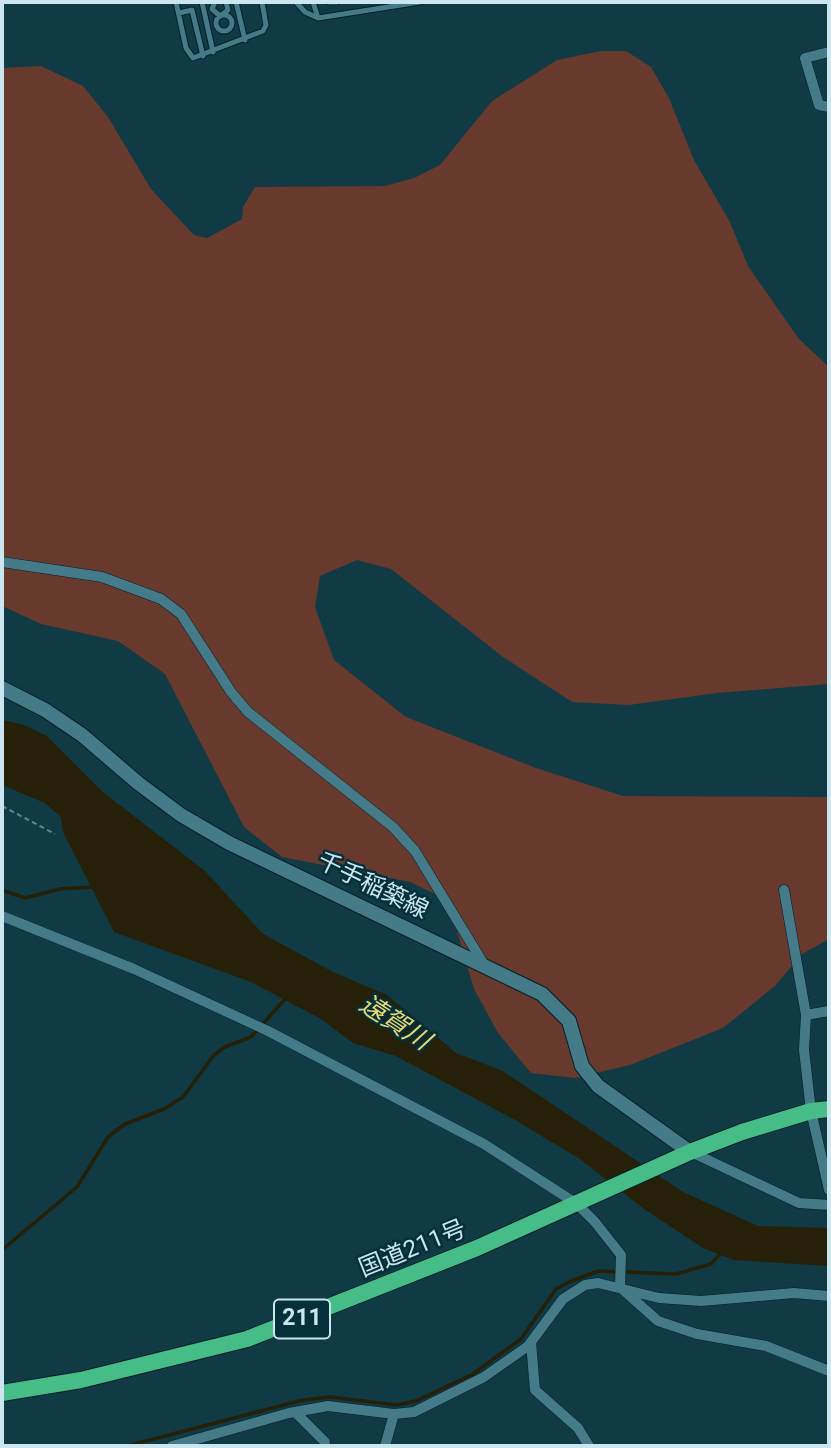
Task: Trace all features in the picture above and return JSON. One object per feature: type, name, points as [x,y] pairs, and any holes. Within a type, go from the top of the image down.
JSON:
[{"type":"highway","name":"国道211号","points":[[2,1394],[81,1380],[247,1339],[339,1305],[583,1202],[690,1152],[811,1111],[829,1109]]},
{"type":"main road","name":"千手稲築線","points":[[2,688],[45,710],[82,735],[181,816],[229,843],[542,993],[569,1021],[582,1066],[598,1086],[690,1152]]},
{"type":"street","points":[[829,52],[805,58],[819,105],[829,107]]},
{"type":"street","points":[[2,562],[102,577],[161,599],[181,614],[231,692],[248,712],[393,827],[415,851],[485,967]]},
{"type":"street","points":[[784,890],[806,1015],[804,1050],[811,1111],[829,1190]]},
{"type":"street","points":[[2,916],[134,969],[268,1031],[484,1144],[583,1202],[621,1255],[620,1287],[658,1321],[697,1334],[766,1346],[829,1371]]},
{"type":"street","points":[[806,1015],[829,1011]]},
{"type":"street","points":[[690,1152],[799,1203],[829,1205]]},
{"type":"street","points":[[172,1446],[295,1412],[328,1406],[394,1414],[414,1412],[484,1377],[531,1342],[563,1298],[573,1290],[598,1283],[659,1298],[701,1301],[794,1293],[829,1296]]},
{"type":"street","points":[[531,1342],[535,1390],[578,1428],[589,1446]]},
{"type":"street","points":[[295,1412],[325,1442]]},
{"type":"street","points":[[386,1446],[394,1414]]},
{"type":"lane","points":[[176,2],[188,54],[193,58],[230,46],[263,31],[266,25],[262,2]]},
{"type":"lane","points":[[202,2],[213,52]]},
{"type":"lane","points":[[215,2],[213,12],[232,20],[231,27],[226,31]]},
{"type":"lane","points":[[226,2],[228,10],[216,25],[226,31],[230,46]]},
{"type":"lane","points":[[236,2],[245,40]]},
{"type":"lane","points":[[296,2],[305,12],[318,18],[364,11],[378,5],[421,2]]},
{"type":"lane","points":[[313,2],[318,18]]},
{"type":"lane","points":[[329,2],[337,2]]},
{"type":"lane","points":[[362,4],[364,11]]},
{"type":"lane","points":[[178,13],[192,10],[203,56]]},
{"type":"path","points":[[2,806],[55,834]]},
{"type":"shaded area","points":[[601,51],[626,51],[651,67],[669,98],[694,160],[730,222],[748,266],[799,339],[829,367],[829,684],[717,693],[629,705],[572,702],[503,657],[391,569],[357,560],[320,576],[315,607],[334,660],[406,717],[536,768],[623,796],[829,797],[829,939],[802,954],[775,986],[723,1028],[630,1065],[575,1078],[531,1073],[498,1033],[474,989],[456,928],[437,895],[410,882],[282,857],[244,827],[165,674],[118,641],[41,624],[2,606],[2,68],[41,66],[83,86],[108,117],[151,189],[194,235],[207,238],[242,219],[243,207],[255,187],[385,186],[414,178],[440,165],[492,101],[557,60]]},
{"type":"water","name":"遠賀川","points":[[2,720],[24,725],[47,736],[104,793],[205,871],[263,934],[333,972],[387,995],[456,1053],[503,1071],[683,1192],[758,1226],[829,1228],[829,1266],[734,1260],[703,1248],[644,1209],[580,1159],[515,1120],[396,1056],[353,1043],[321,1019],[251,982],[114,932],[63,832],[61,817],[45,803],[2,785]]},
{"type":"waterway","points":[[2,890],[25,898],[60,889],[92,887]]},
{"type":"waterway","points":[[2,1250],[77,1187],[108,1137],[125,1124],[164,1109],[183,1097],[214,1055],[225,1047],[251,1037],[286,998]]},
{"type":"waterway","points":[[127,1446],[303,1400],[331,1397],[396,1405],[416,1401],[473,1374],[521,1339],[556,1289],[569,1282],[598,1271],[676,1274],[711,1264],[721,1253]]}]
